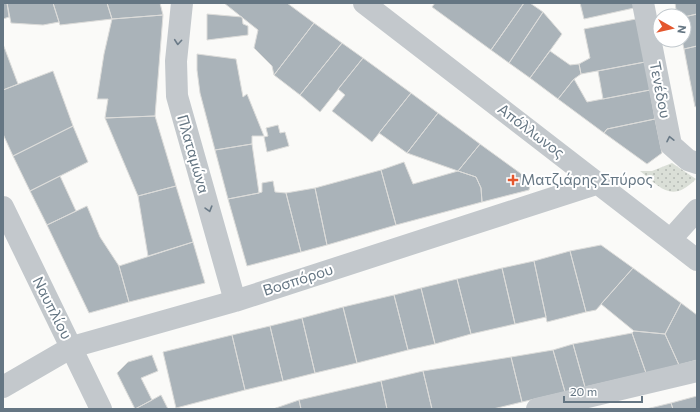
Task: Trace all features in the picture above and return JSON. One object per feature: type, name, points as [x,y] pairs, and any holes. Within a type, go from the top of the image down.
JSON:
[{"type":"street","name":"Πλαταμώνα","points":[[182,3],[176,61],[177,96],[234,301]]},
{"type":"street","name":"Απόλλωνος","points":[[364,3],[599,182],[697,260]]},
{"type":"street","name":"Τενέδου","points":[[643,3],[671,145],[688,160],[697,162]]},
{"type":"street","name":"Βοσπόρου","points":[[3,386],[72,348],[234,301],[599,182]]},
{"type":"street","name":"Ναυπλίου","points":[[3,206],[101,409]]},
{"type":"street","points":[[671,239],[697,210]]},
{"type":"street","points":[[537,409],[697,371]]},
{"type":"shaded area","points":[[672,163],[696,179],[688,186],[680,190],[674,192],[667,191],[640,171],[652,171]]},
{"type":"building","points":[[3,3],[7,3],[9,17],[3,19]]},
{"type":"building","points":[[7,3],[53,3],[59,22],[43,25],[11,23]]},
{"type":"building","points":[[53,3],[107,3],[112,19],[60,25]]},
{"type":"building","points":[[107,3],[160,3],[163,15],[112,19]]},
{"type":"building","points":[[224,3],[287,3],[314,23],[274,75],[272,66],[254,48],[258,30]]},
{"type":"building","points":[[435,3],[524,3],[491,50],[432,7]]},
{"type":"building","points":[[524,3],[530,3],[543,12],[509,63],[491,50]]},
{"type":"building","points":[[580,3],[633,3],[634,8],[584,19]]},
{"type":"building","points":[[675,3],[697,3],[697,14],[692,15],[692,8],[676,8]]},
{"type":"building","points":[[543,12],[562,34],[530,78],[509,63]]},
{"type":"building","points":[[207,14],[242,17],[243,24],[248,26],[248,35],[207,40]]},
{"type":"building","points":[[697,14],[697,46],[692,47],[692,15]]},
{"type":"building","points":[[163,15],[155,116],[105,118],[108,99],[97,99],[104,54],[112,19]]},
{"type":"building","points":[[636,19],[645,62],[581,74],[579,64],[590,58],[584,29]]},
{"type":"building","points":[[314,23],[342,43],[300,95],[274,75]]},
{"type":"building","points":[[342,43],[363,58],[320,112],[300,95]]},
{"type":"building","points":[[3,44],[18,84],[3,90]]},
{"type":"building","points":[[697,46],[697,106],[695,107],[684,49]]},
{"type":"building","points":[[550,51],[570,65],[579,64],[581,74],[574,79],[558,99],[530,78]]},
{"type":"building","points":[[197,54],[236,59],[243,97],[247,94],[264,136],[252,136],[252,144],[215,150],[200,93],[197,70]]},
{"type":"building","points":[[363,58],[411,93],[372,142],[332,111],[345,95],[338,89]]},
{"type":"building","points":[[645,62],[650,90],[603,99],[598,71]]},
{"type":"building","points":[[53,71],[73,126],[13,156],[3,134],[3,90]]},
{"type":"building","points":[[574,79],[587,102],[650,90],[655,119],[607,129],[604,133],[558,99]]},
{"type":"building","points":[[411,93],[438,113],[407,153],[379,133]]},
{"type":"building","points":[[438,113],[480,144],[458,171],[407,153]]},
{"type":"building","points":[[155,116],[176,186],[138,196],[105,118]]},
{"type":"building","points":[[655,119],[662,153],[647,164],[604,133],[607,129]]},
{"type":"building","points":[[278,125],[280,133],[285,132],[289,146],[267,152],[264,137],[268,136],[266,128]]},
{"type":"building","points":[[73,126],[88,162],[30,191],[13,156]]},
{"type":"building","points":[[252,144],[259,193],[228,199],[215,150]]},
{"type":"building","points":[[480,144],[531,181],[529,190],[482,202],[481,188],[476,177],[458,171]]},
{"type":"building","points":[[404,162],[413,184],[458,171],[476,177],[481,188],[482,202],[396,225],[381,170]]},
{"type":"building","points":[[381,170],[396,225],[327,245],[315,188]]},
{"type":"building","points":[[60,176],[76,211],[47,225],[30,191]]},
{"type":"building","points":[[273,181],[275,192],[286,193],[301,252],[247,266],[228,199],[262,192],[262,183]]},
{"type":"building","points":[[176,186],[193,242],[148,256],[138,196]]},
{"type":"building","points":[[315,188],[327,245],[301,252],[286,193]]},
{"type":"building","points":[[87,206],[100,237],[119,266],[129,302],[89,313],[47,225]]},
{"type":"building","points":[[193,242],[205,283],[129,302],[119,266]]},
{"type":"building","points":[[601,245],[633,268],[596,310],[586,312],[570,251]]},
{"type":"building","points":[[570,251],[586,312],[547,322],[534,261]]},
{"type":"building","points":[[534,261],[546,317],[515,324],[502,268]]},
{"type":"building","points":[[502,268],[515,324],[471,334],[457,279]]},
{"type":"building","points":[[633,268],[681,303],[665,334],[634,331],[601,304]]},
{"type":"building","points":[[457,279],[471,334],[435,344],[421,288]]},
{"type":"building","points":[[421,288],[435,344],[408,350],[394,295]]},
{"type":"building","points":[[394,295],[408,350],[357,363],[343,307]]},
{"type":"building","points":[[681,303],[697,315],[697,360],[679,365],[665,334]]},
{"type":"building","points":[[343,307],[357,363],[315,373],[302,318]]},
{"type":"building","points":[[302,318],[315,373],[283,381],[270,326]]},
{"type":"building","points":[[270,326],[283,381],[245,390],[232,335]]},
{"type":"building","points":[[634,331],[665,334],[679,365],[646,373],[632,333]]},
{"type":"building","points":[[632,333],[646,373],[585,387],[573,344]]},
{"type":"building","points":[[232,335],[245,390],[176,408],[163,352]]},
{"type":"building","points":[[573,344],[585,387],[565,392],[553,350]]},
{"type":"building","points":[[553,350],[565,392],[522,402],[511,357]]},
{"type":"building","points":[[152,355],[158,371],[141,378],[152,400],[135,409],[117,373],[128,362]]},
{"type":"building","points":[[511,357],[522,402],[493,409],[432,409],[423,371]]},
{"type":"building","points":[[423,371],[432,409],[387,409],[381,381]]},
{"type":"building","points":[[381,381],[387,409],[301,409],[299,400]]},
{"type":"building","points":[[161,395],[168,409],[135,409],[152,400]]},
{"type":"building","points":[[697,396],[697,409],[673,409],[671,403]]},
{"type":"building","points":[[299,400],[301,409],[273,409]]},
{"type":"building","points":[[671,403],[673,409],[646,409]]},
{"type":"place","name":"Ματζιάρης Σπύρος","points":[[513,180]]}]
